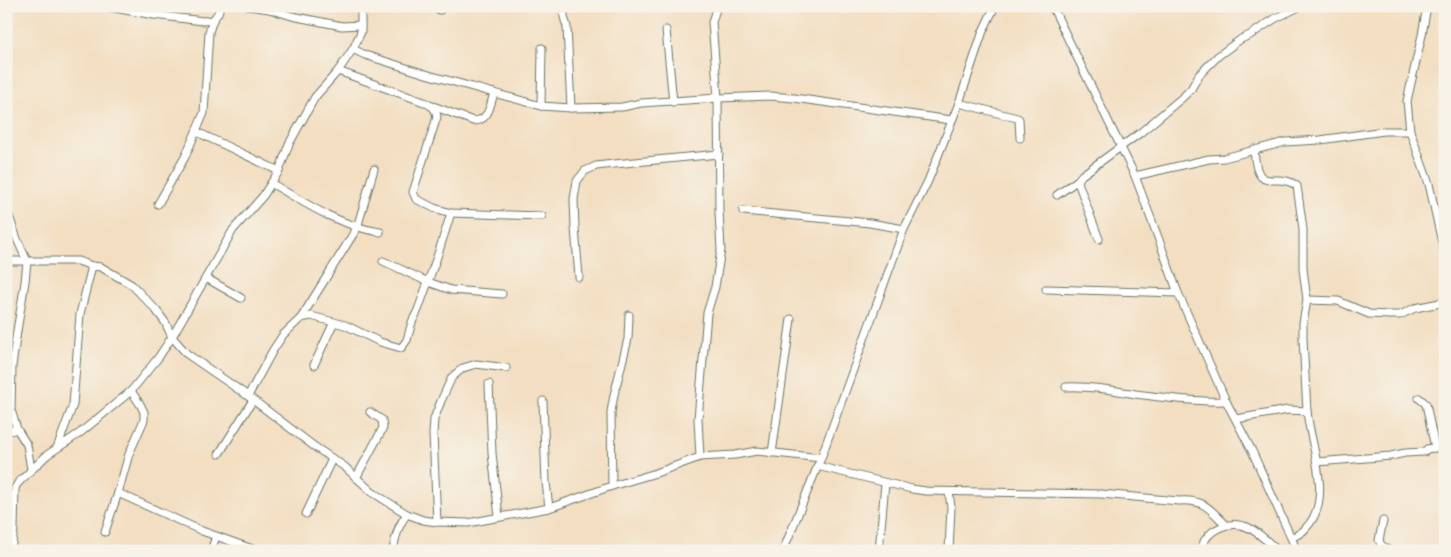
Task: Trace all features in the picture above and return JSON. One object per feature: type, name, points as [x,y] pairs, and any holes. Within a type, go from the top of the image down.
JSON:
[{"type":"street","points":[[103,6],[154,15],[203,21],[213,20]]},
{"type":"street","points":[[158,204],[185,157],[204,113],[209,32],[220,6]]},
{"type":"street","points":[[248,6],[342,26],[361,25]]},
{"type":"street","points":[[11,551],[14,529],[14,494],[18,482],[46,455],[80,432],[131,391],[158,358],[172,337],[232,230],[262,196],[279,172],[289,144],[315,97],[338,71],[353,49],[361,32],[361,6]]},
{"type":"street","points":[[430,6],[440,10]]},
{"type":"street","points":[[700,457],[698,418],[707,313],[716,287],[721,250],[718,98],[712,22],[717,6]]},
{"type":"street","points":[[784,551],[821,458],[904,229],[928,181],[959,103],[983,31],[996,6]]},
{"type":"street","points":[[1052,6],[1134,176],[1178,293],[1226,401],[1252,451],[1297,551]]},
{"type":"street","points":[[1058,195],[1119,146],[1140,133],[1183,97],[1199,75],[1218,56],[1241,39],[1276,18],[1301,6]]},
{"type":"street","points":[[1427,6],[1407,101],[1410,131],[1429,184],[1445,256]]},
{"type":"street","points":[[564,7],[567,27],[571,108]]},
{"type":"street","points":[[666,30],[673,102]]},
{"type":"street","points":[[540,106],[542,48]]},
{"type":"street","points":[[353,49],[374,58],[540,106],[571,108],[622,107],[641,103],[770,96],[951,120]]},
{"type":"street","points":[[338,71],[473,121],[484,119],[494,93]]},
{"type":"street","points":[[959,103],[1019,119],[1020,138]]},
{"type":"street","points":[[433,106],[436,111],[436,117],[413,192],[416,200],[434,208],[451,212],[542,216]]},
{"type":"street","points":[[1134,176],[1209,159],[1224,158],[1285,142],[1320,140],[1384,131],[1410,131]]},
{"type":"street","points":[[197,132],[279,172]]},
{"type":"street","points":[[1254,149],[1254,161],[1260,177],[1264,180],[1291,182],[1297,186],[1303,229],[1303,269],[1307,300],[1303,323],[1307,411],[1317,462],[1319,493],[1317,508],[1312,520],[1305,530],[1292,538]]},
{"type":"street","points":[[579,277],[574,199],[578,181],[585,171],[596,166],[719,154]]},
{"type":"street","points":[[219,454],[250,398],[273,350],[283,335],[301,318],[357,228],[374,169]]},
{"type":"street","points":[[1078,180],[1099,239]]},
{"type":"street","points":[[271,184],[322,214],[357,228],[380,232]]},
{"type":"street","points":[[6,208],[27,261],[12,366],[11,410],[17,429],[27,445],[31,469]]},
{"type":"street","points":[[743,210],[870,223],[904,229]]},
{"type":"street","points":[[301,318],[310,316],[345,325],[380,342],[401,348],[407,340],[451,212]]},
{"type":"street","points":[[6,261],[78,262],[101,267],[132,285],[156,310],[165,322],[172,337],[187,354],[345,467],[372,492],[407,514],[424,520],[468,523],[549,508],[700,457],[735,455],[757,451],[821,458]]},
{"type":"street","points":[[383,261],[428,282],[451,290],[502,294]]},
{"type":"street","points":[[57,448],[72,405],[80,314],[92,266]]},
{"type":"street","points":[[206,278],[241,298]]},
{"type":"street","points":[[1046,289],[1178,293]]},
{"type":"street","points":[[1307,300],[1338,301],[1369,314],[1390,315],[1400,315],[1415,308],[1445,302]]},
{"type":"street","points":[[612,486],[611,412],[628,339],[629,315]]},
{"type":"street","points":[[772,453],[792,319]]},
{"type":"street","points":[[314,365],[334,322]]},
{"type":"street","points":[[437,522],[433,434],[434,419],[441,401],[452,377],[463,368],[476,364],[506,368]]},
{"type":"street","points":[[489,384],[492,453],[499,517]]},
{"type":"street","points":[[1066,387],[1085,386],[1200,401],[1226,401]]},
{"type":"street","points":[[105,532],[129,454],[144,420],[144,412],[131,391]]},
{"type":"street","points":[[1419,398],[1426,404],[1435,448]]},
{"type":"street","points":[[543,401],[549,508]]},
{"type":"street","points":[[1236,419],[1288,410],[1307,411]]},
{"type":"street","points":[[356,478],[383,428],[382,420],[370,412]]},
{"type":"street","points":[[6,432],[17,429]]},
{"type":"street","points":[[1317,462],[1392,456],[1424,452],[1427,449],[1445,446]]},
{"type":"street","points":[[306,514],[332,459]]},
{"type":"street","points":[[817,466],[926,491],[1101,494],[1179,501],[1190,500],[1209,508],[1226,525]]},
{"type":"street","points":[[880,551],[885,482]]},
{"type":"street","points":[[949,492],[951,507],[949,551]]},
{"type":"street","points":[[118,493],[202,531],[258,551]]},
{"type":"street","points":[[6,497],[14,494]]},
{"type":"street","points":[[392,551],[401,522],[407,514]]},
{"type":"street","points":[[1383,521],[1379,540],[1383,548],[1390,551]]},
{"type":"street","points":[[1201,551],[1205,539],[1218,528],[1238,524],[1248,527],[1263,537],[1278,551]]},
{"type":"street","points":[[210,551],[216,536]]}]
